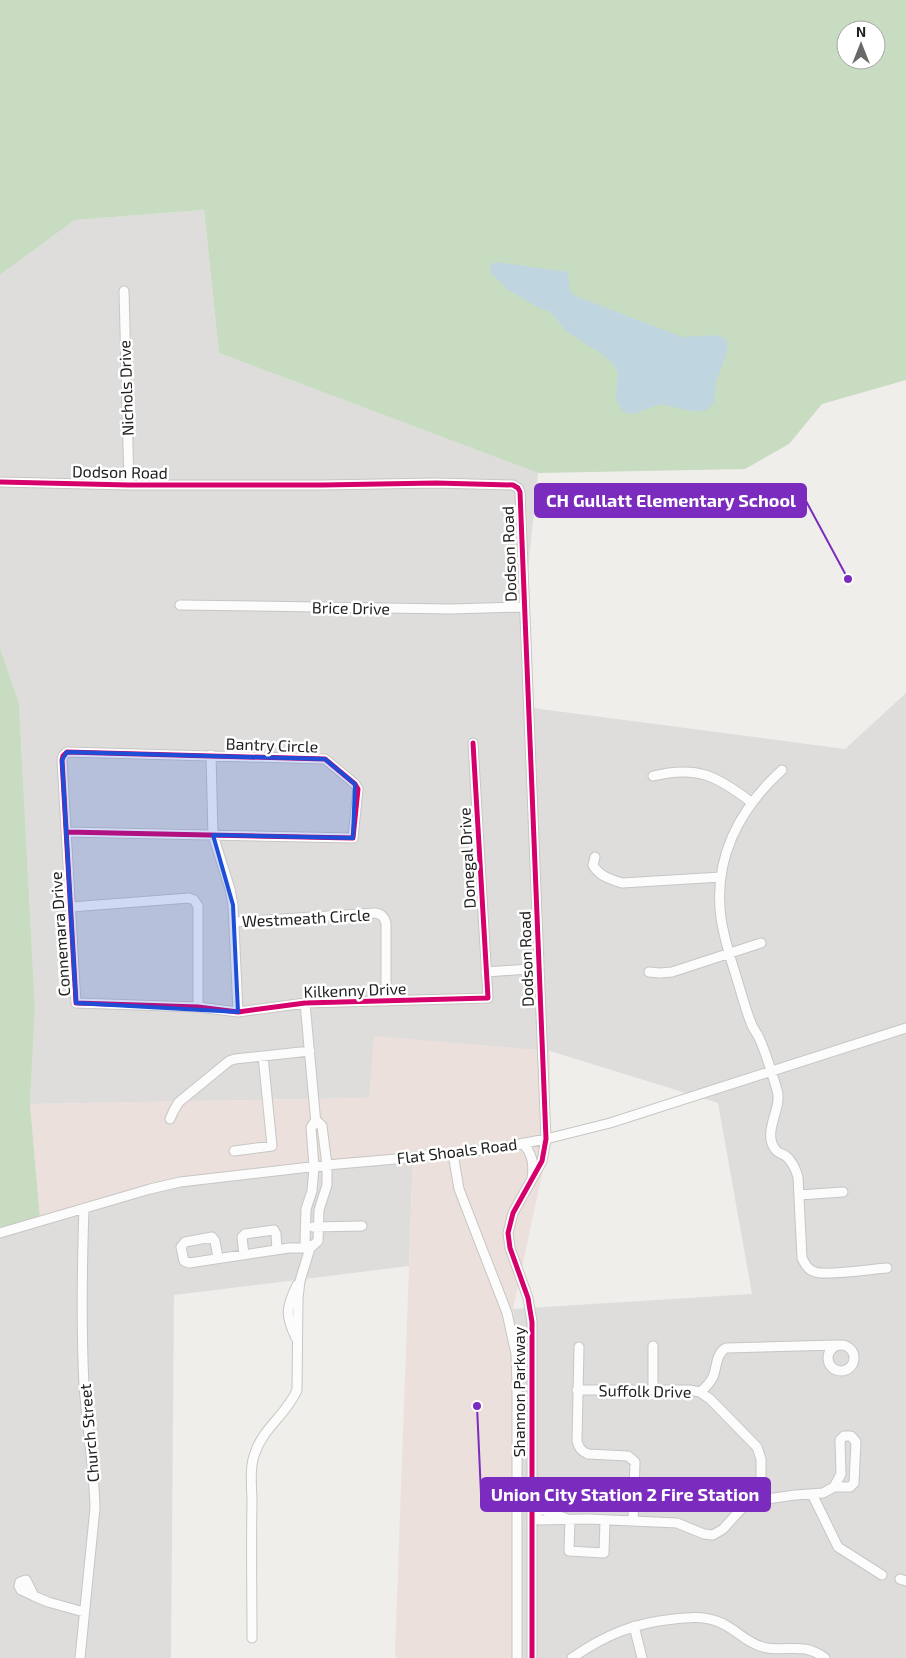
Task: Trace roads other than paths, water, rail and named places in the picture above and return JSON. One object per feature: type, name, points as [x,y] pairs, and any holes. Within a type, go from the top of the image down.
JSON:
[{"type":"street","name":"Nichols Drive","points":[[124,291],[129,485]]},
{"type":"street","name":"Dodson Road","points":[[0,482],[129,485],[436,483],[513,485],[518,488],[520,492],[523,607],[546,1138]]},
{"type":"street","name":"Brice Drive","points":[[180,604],[451,609],[523,607]]},
{"type":"street","name":"Donegal Drive","points":[[473,742],[486,972]]},
{"type":"street","name":"Bantry Circle","points":[[67,752],[325,759],[355,784],[358,789],[353,838],[66,832],[62,760],[67,752]]},
{"type":"street","points":[[210,756],[213,835],[230,889],[234,922],[238,1012]]},
{"type":"street","points":[[782,770],[765,785],[751,802],[741,817],[730,841],[721,878],[721,916],[729,953],[751,1024],[760,1039],[778,1094],[771,1131],[772,1140],[775,1150],[787,1157],[795,1167],[798,1177],[802,1258],[804,1264],[809,1269],[820,1273],[887,1268]]},
{"type":"street","points":[[653,776],[679,772],[704,774],[727,784],[751,802]]},
{"type":"street","name":"Connemara Drive","points":[[66,832],[76,1003],[198,1007]]},
{"type":"street","points":[[595,857],[593,864],[596,870],[608,878],[622,882],[721,878]]},
{"type":"street","points":[[71,907],[188,898],[194,900],[198,906],[198,1007]]},
{"type":"street","name":"Westmeath Circle","points":[[234,922],[380,914],[386,923],[386,1001]]},
{"type":"street","points":[[649,972],[672,972],[761,943]]},
{"type":"street","points":[[486,972],[530,969]]},
{"type":"street","name":"Kilkenny Drive","points":[[198,1007],[238,1012],[305,1003],[488,998],[486,972]]},
{"type":"street","points":[[252,1638],[251,1533],[254,1455],[260,1441],[274,1421],[293,1400],[297,1390],[298,1298],[300,1281],[310,1248],[318,1241],[319,1210],[327,1184],[327,1165],[311,1127],[316,1120],[305,1003]]},
{"type":"street","name":"Flat Shoals Road","points":[[0,1233],[150,1188],[180,1182],[327,1165],[453,1154],[546,1138],[610,1123],[906,1028]]},
{"type":"street","points":[[170,1119],[180,1102],[235,1059],[310,1051]]},
{"type":"street","points":[[234,1151],[272,1146],[263,1056]]},
{"type":"street","name":"Shannon Parkway","points":[[532,1658],[532,1322],[528,1298],[510,1248],[508,1233],[513,1214],[542,1161],[546,1138]]},
{"type":"street","points":[[522,1143],[528,1149],[532,1159],[532,1181]]},
{"type":"street","points":[[310,1248],[305,1242],[306,1209],[312,1191],[318,1145]]},
{"type":"street","name":"Shannon Parkway","points":[[453,1154],[459,1189],[503,1300],[516,1354],[517,1658]]},
{"type":"street","points":[[799,1195],[843,1192]]},
{"type":"street","name":"Church Street","points":[[80,1658],[95,1508],[87,1430],[82,1338],[84,1208]]},
{"type":"street","points":[[305,1227],[362,1226]]},
{"type":"street","points":[[244,1255],[242,1237],[245,1234],[274,1230],[277,1250]]},
{"type":"street","points":[[218,1258],[277,1250],[310,1248]]},
{"type":"street","points":[[700,1392],[712,1379],[719,1354],[726,1348],[836,1345]]},
{"type":"street","points":[[653,1346],[653,1390]]},
{"type":"street","points":[[579,1347],[576,1441],[580,1449],[588,1454],[628,1456],[635,1462],[633,1521]]},
{"type":"street","name":"Suffolk Drive","points":[[577,1390],[688,1390],[700,1392],[710,1399],[757,1447],[761,1459],[761,1484],[765,1499]]},
{"type":"street","points":[[605,1520],[604,1553],[569,1551],[570,1520],[605,1520],[677,1523],[704,1534],[713,1535],[723,1529],[743,1506],[753,1501],[823,1493],[834,1487],[850,1487],[854,1483],[856,1442],[851,1436],[844,1436],[840,1440],[841,1474],[834,1487]]},
{"type":"street","points":[[812,1494],[838,1547],[882,1575]]},
{"type":"street","points":[[34,1596],[84,1612]]},
{"type":"street","points":[[572,1658],[593,1643],[625,1628],[652,1621],[688,1617],[704,1618],[719,1622],[762,1647],[805,1648],[816,1651],[825,1658]]},
{"type":"street","points":[[634,1626],[642,1658]]},
{"type":"water","points":[[495,262],[568,272],[570,290],[578,297],[682,337],[716,335],[724,338],[728,343],[725,358],[716,382],[714,403],[705,411],[691,411],[660,404],[634,414],[623,412],[616,400],[618,372],[613,364],[602,354],[567,332],[551,312],[537,307],[507,289],[491,273],[490,267]]},
{"type":"place","name":"CH Gullatt Elementary School","points":[[848,579]]},
{"type":"place","name":"Union City Station 2 Fire Station","points":[[477,1406]]}]
